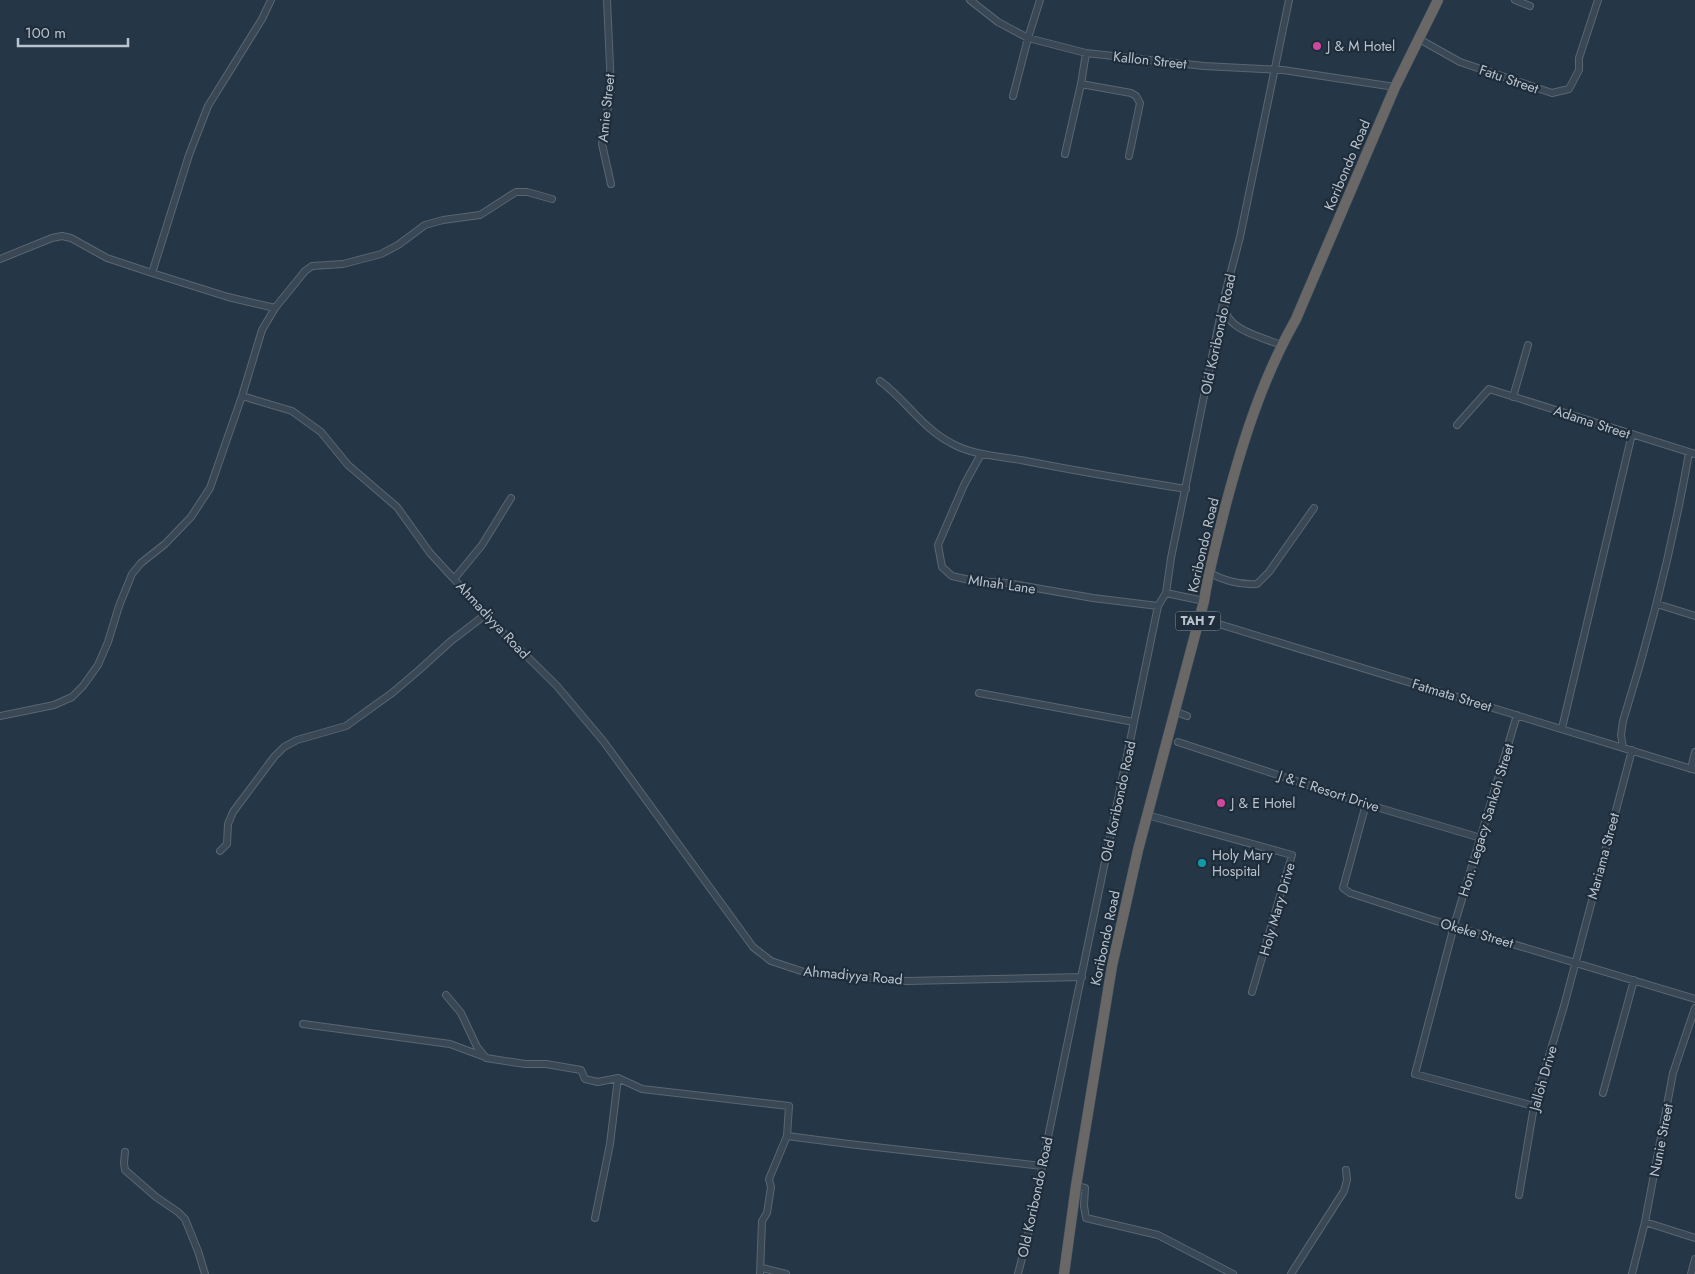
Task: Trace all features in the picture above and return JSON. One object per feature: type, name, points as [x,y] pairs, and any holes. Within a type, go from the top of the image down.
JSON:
[{"type":"highway","name":"Koribondo Road","points":[[1064,1274],[1076,1186],[1112,966],[1146,815],[1204,601],[1208,572],[1237,464],[1257,402],[1281,345],[1296,319],[1395,87],[1419,40],[1434,1]]},
{"type":"street","points":[[152,273],[189,155],[208,106],[262,19],[271,0]]},
{"type":"street","name":"Amie Street","points":[[607,0],[611,88],[602,144],[611,184]]},
{"type":"street","name":"Kallon Street","points":[[970,0],[998,22],[1028,38],[1086,53],[1273,73],[1283,70],[1395,87]]},
{"type":"street","points":[[1013,96],[1040,0]]},
{"type":"street","name":"Old Koribondo Road","points":[[1018,1274],[1035,1207],[1158,606],[1166,593],[1171,558],[1224,298],[1240,237],[1289,0]]},
{"type":"street","points":[[1515,0],[1530,6]]},
{"type":"street","name":"Fatu Street","points":[[1419,40],[1460,62],[1552,94],[1569,89],[1579,70],[1579,58],[1598,0]]},
{"type":"street","points":[[1066,154],[1086,53]]},
{"type":"street","points":[[1081,84],[1131,93],[1136,96],[1140,103],[1129,156]]},
{"type":"street","points":[[0,716],[54,705],[72,697],[98,665],[132,574],[141,563],[165,544],[190,517],[210,488],[242,396],[262,330],[275,308],[305,271],[312,266],[343,264],[381,254],[398,245],[425,225],[443,220],[480,215],[516,192],[527,192],[552,199]]},
{"type":"street","points":[[0,259],[52,238],[62,236],[71,238],[107,258],[228,297],[275,308]]},
{"type":"street","points":[[1224,298],[1224,309],[1231,322],[1242,329],[1281,345]]},
{"type":"street","points":[[1513,397],[1528,345]]},
{"type":"street","points":[[880,381],[892,390],[930,430],[952,444],[981,454],[1093,475],[1186,489]]},
{"type":"street","name":"Adama Street","points":[[1457,425],[1489,389],[1692,454]]},
{"type":"street","name":"Ahmadiyya Road","points":[[242,396],[292,412],[321,432],[348,465],[397,507],[430,554],[485,615],[557,686],[604,742],[753,947],[771,961],[804,972],[907,981],[1082,977]]},
{"type":"street","points":[[1562,728],[1632,434]]},
{"type":"street","name":"MInah Lane","points":[[981,454],[964,485],[938,545],[942,567],[952,576],[974,581],[1007,583],[1093,598],[1158,606]]},
{"type":"street","points":[[1623,748],[1621,735],[1623,721],[1657,604],[1692,454]]},
{"type":"street","points":[[454,579],[482,544],[511,498]]},
{"type":"street","points":[[1208,572],[1219,578],[1244,585],[1258,584],[1314,508]]},
{"type":"street","points":[[1166,593],[1204,601]]},
{"type":"street","points":[[1657,604],[1695,616]]},
{"type":"street","points":[[220,851],[227,844],[228,824],[233,812],[274,757],[284,747],[297,740],[346,726],[392,692],[451,641],[485,615]]},
{"type":"street","name":"Fatmata Street","points":[[1210,621],[1693,769]]},
{"type":"street","points":[[979,694],[1134,722]]},
{"type":"street","points":[[1174,711],[1187,716]]},
{"type":"street","name":"Hon. Legacy Sankoh Street","points":[[1517,715],[1454,926],[1415,1074],[1534,1106]]},
{"type":"street","name":"J & E Resort Drive","points":[[1178,742],[1366,804],[1481,838]]},
{"type":"street","name":"Mariama Street","points":[[1575,962],[1632,750]]},
{"type":"street","points":[[1693,769],[1695,752]]},
{"type":"street","name":"Okeke Street","points":[[1366,804],[1343,888],[1350,893],[1695,1000]]},
{"type":"street","name":"Holy Mary Drive","points":[[1146,815],[1292,855],[1252,992]]},
{"type":"street","name":"Jalloh Drive","points":[[1519,1195],[1534,1106],[1575,962]]},
{"type":"street","points":[[1603,1093],[1634,980]]},
{"type":"street","points":[[446,995],[462,1013],[477,1047],[486,1058]]},
{"type":"street","name":"Nunie Street","points":[[1632,1274],[1645,1222],[1673,1073],[1695,1008]]},
{"type":"street","points":[[303,1024],[450,1044],[486,1058],[525,1064],[546,1064],[581,1070],[585,1079],[598,1082],[618,1078],[642,1089],[789,1106],[787,1136],[769,1179],[771,1187],[767,1213],[762,1221],[761,1271],[786,1274]]},
{"type":"street","points":[[596,1218],[610,1144],[618,1078]]},
{"type":"street","points":[[787,1136],[858,1146],[1042,1166]]},
{"type":"street","points":[[125,1152],[125,1170],[185,1219],[205,1274]]},
{"type":"street","points":[[1292,1274],[1344,1191],[1347,1180],[1346,1170]]},
{"type":"street","points":[[1076,1186],[1085,1188],[1084,1206],[1086,1218],[1158,1235],[1233,1274]]},
{"type":"street","points":[[1645,1222],[1695,1238]]},
{"type":"street","points":[[1691,1274],[1695,1259]]},
{"type":"place","name":"J & M Hotel","points":[[1317,46]]},
{"type":"place","name":"J & E Hotel","points":[[1221,803]]},
{"type":"place","name":"Holy Mary Hospital","points":[[1202,863]]}]
